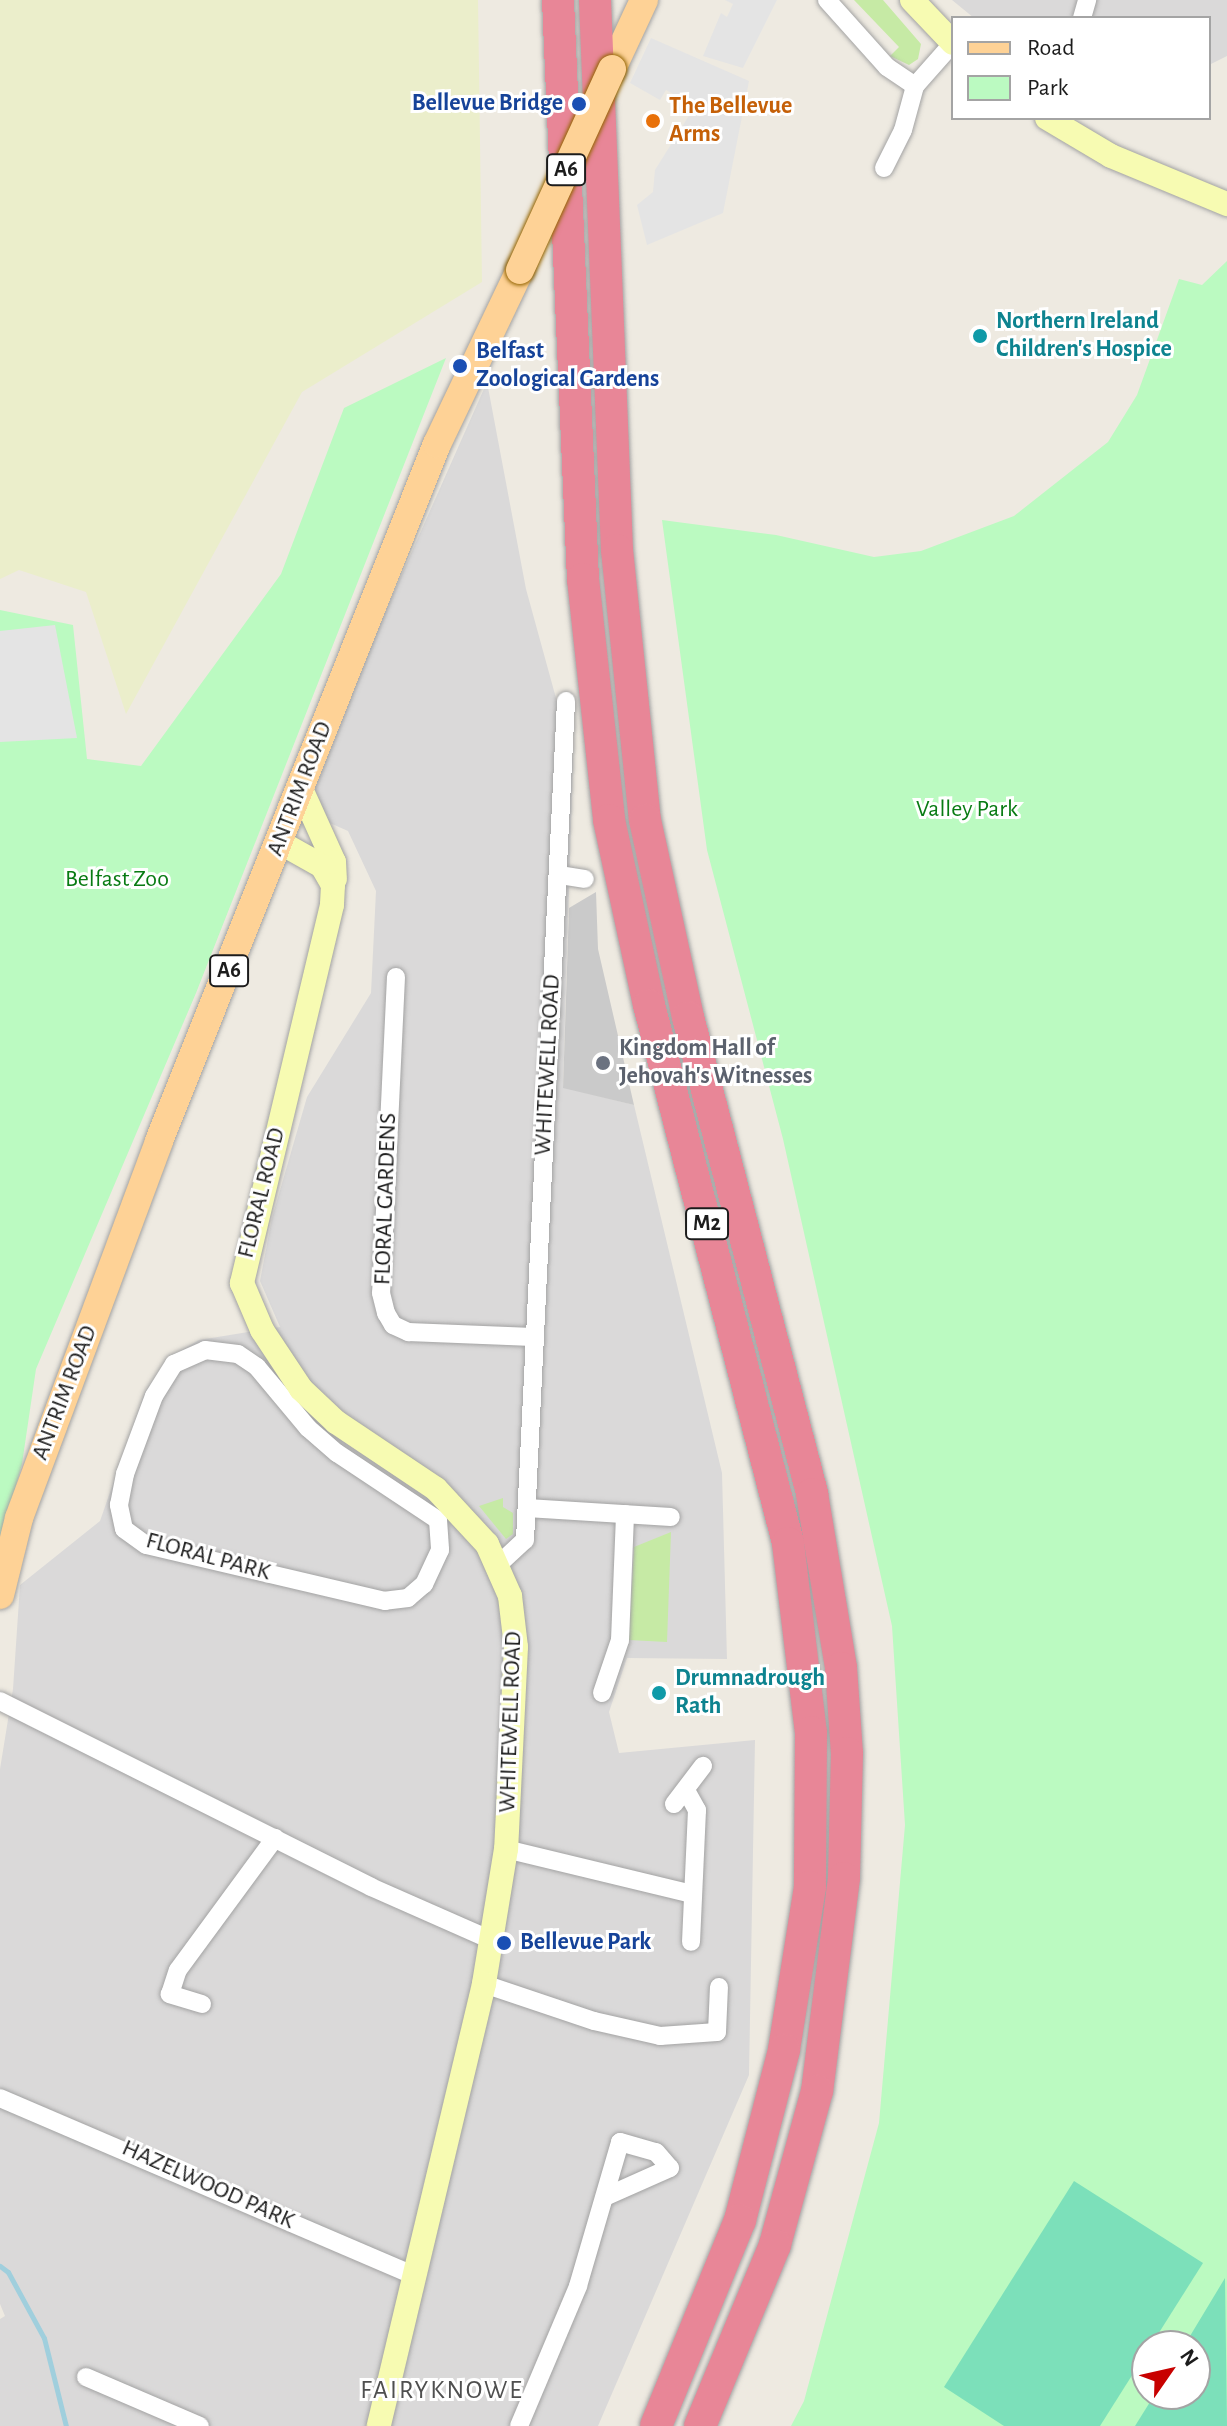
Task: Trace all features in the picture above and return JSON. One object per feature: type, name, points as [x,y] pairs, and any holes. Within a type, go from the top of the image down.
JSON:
[{"type":"highway","name":"M2","points":[[558,0],[583,579],[609,820],[641,976],[788,1543],[811,1732],[810,1887],[784,2050],[740,2220],[656,2426]]},
{"type":"highway","name":"M2","points":[[595,0],[617,550],[645,820],[688,1017],[812,1494],[841,1668],[847,1753],[844,1878],[817,2091],[775,2245],[700,2426]]},
{"type":"main road","name":"ANTRIM ROAD","points":[[0,1595],[19,1518],[48,1435],[437,444],[644,0]]},
{"type":"street","points":[[827,0],[887,67],[915,86]]},
{"type":"street","points":[[912,0],[951,41]]},
{"type":"street","points":[[884,168],[903,130],[915,86],[951,45]]},
{"type":"street","points":[[1052,120],[1147,173],[1227,204]]},
{"type":"street","name":"WHITEWELL ROAD","points":[[379,2426],[484,1984],[506,1849],[516,1647],[510,1596],[499,1564],[525,1540],[533,1337],[560,875],[566,701]]},
{"type":"street","points":[[301,789],[334,862],[333,885]]},
{"type":"street","points":[[281,843],[317,861],[333,885]]},
{"type":"street","points":[[560,875],[585,879]]},
{"type":"street","name":"FLORAL ROAD","points":[[333,885],[240,1277],[262,1330],[301,1389],[336,1422],[462,1513],[499,1564]]},
{"type":"street","name":"FLORAL GARDENS","points":[[396,977],[381,1293],[386,1313],[393,1325],[408,1332],[533,1337]]},
{"type":"street","name":"FLORAL PARK","points":[[205,1350],[238,1354],[257,1367],[308,1428],[371,1479],[423,1505],[438,1520],[440,1550],[424,1584],[408,1598],[385,1601],[146,1545],[124,1529],[119,1505],[154,1396],[174,1364],[205,1350]]},
{"type":"street","points":[[371,1479],[387,1456]]},
{"type":"street","points":[[527,1508],[671,1517]]},
{"type":"street","points":[[602,1693],[620,1640],[625,1514]]},
{"type":"street","points":[[0,1701],[275,1838],[491,1940]]},
{"type":"street","points":[[691,1942],[697,1810],[680,1798],[703,1766]]},
{"type":"street","points":[[202,2004],[170,1994],[178,1970],[275,1838]]},
{"type":"street","points":[[506,1849],[692,1894]]},
{"type":"street","points":[[484,1984],[594,2021],[660,2036],[717,2032],[719,1987]]},
{"type":"street","name":"HAZELWOOD PARK","points":[[0,2098],[415,2276]]},
{"type":"street","points":[[519,2426],[578,2286],[605,2197]]},
{"type":"street","points":[[86,2377],[200,2426]]},
{"type":"shaded area","points":[[725,0],[777,0],[743,68],[703,56],[721,13],[727,17],[733,4]]},
{"type":"shaded area","points":[[952,0],[1227,0],[1227,56],[1211,64],[1211,16],[972,16]]},
{"type":"shaded area","points":[[651,38],[749,81],[723,213],[647,245],[637,205],[653,192],[655,170],[690,114],[680,105],[682,99],[666,90],[660,100],[630,83]]},
{"type":"shaded area","points":[[487,382],[526,589],[573,760],[563,1087],[634,1105],[722,1473],[727,1659],[627,1658],[609,1712],[619,1753],[755,1740],[749,2075],[598,2426],[0,2426],[0,2319],[5,2316],[0,2304],[0,1769],[13,1689],[20,1585],[100,1521],[145,1392],[168,1358],[199,1340],[280,1327],[260,1281],[272,1218],[307,1097],[371,993],[376,891],[348,831],[298,809]]},
{"type":"shaded area","points":[[55,625],[77,738],[0,742],[0,631]]},
{"type":"shaded area","points":[[596,892],[598,949],[634,1105],[563,1088],[569,908]]},
{"type":"green space","points":[[0,0],[478,0],[482,282],[302,392],[126,714],[86,592],[19,570],[0,579]]},
{"type":"green space","points":[[854,0],[883,0],[921,44],[918,59],[909,65],[890,56],[899,47]]},
{"type":"green space","name":"Valley Park","points":[[1227,261],[1227,2426],[791,2426],[804,2401],[879,2123],[905,1825],[892,1626],[783,1139],[707,850],[662,520],[776,535],[874,557],[921,551],[1014,516],[1108,442],[1137,395],[1179,279],[1202,285]]},
{"type":"green space","name":"Belfast Zoo","points":[[446,358],[196,993],[36,1369],[22,1464],[0,1541],[0,610],[73,625],[87,759],[141,766],[281,574],[344,408]]},
{"type":"green space","points":[[503,1498],[503,1507],[513,1513],[513,1534],[506,1539],[479,1506]]},
{"type":"green space","points":[[671,1532],[667,1642],[629,1640],[634,1547]]},
{"type":"green space","points":[[1074,2181],[1203,2263],[1161,2330],[1131,2330],[1131,2377],[1100,2426],[1004,2426],[944,2387]]},
{"type":"green space","points":[[1225,2278],[1227,2426],[1135,2426],[1145,2410],[1211,2410],[1211,2330],[1194,2330]]},
{"type":"waterway","points":[[0,2266],[8,2272],[44,2338],[66,2426]]},
{"type":"place","name":"Bellevue Bridge","points":[[579,104]]},
{"type":"place","name":"The Bellevue Arms","points":[[653,121]]},
{"type":"place","name":"Northern Ireland Children's Hospice","points":[[980,336]]},
{"type":"place","name":"Belfast Zoological Gardens","points":[[460,366]]},
{"type":"place","name":"Kingdom Hall of Jehovah's Witnesses","points":[[603,1063]]},
{"type":"place","name":"Drumnadrough Rath","points":[[659,1693]]},
{"type":"place","name":"Bellevue Park","points":[[504,1943]]},
{"type":"district","name":"FAIRYKNOWE","points":[[442,2391]]}]
